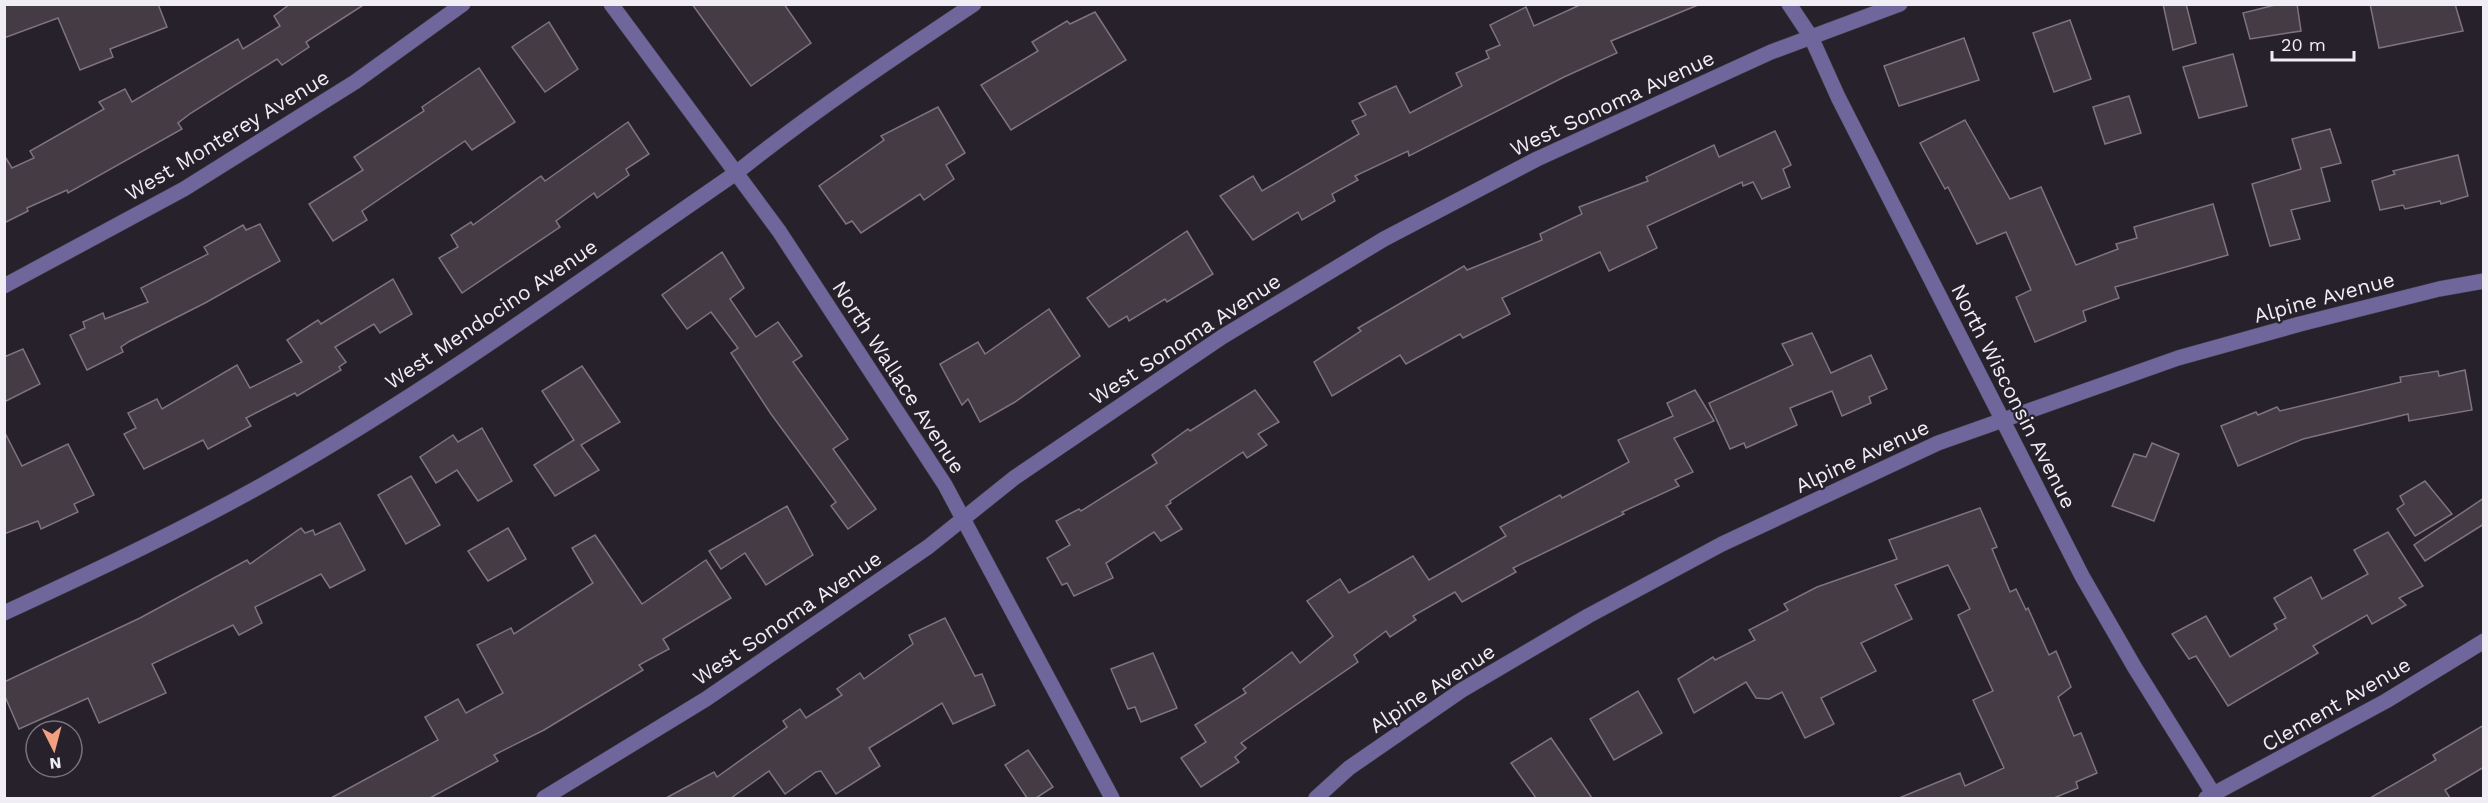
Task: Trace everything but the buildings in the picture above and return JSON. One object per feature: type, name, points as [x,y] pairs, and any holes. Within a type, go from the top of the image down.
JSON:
[{"type":"street","name":"West Monterey Avenue","points":[[4,286],[184,189],[355,82],[463,4]]},
{"type":"street","name":"North Wallace Avenue","points":[[611,4],[779,231],[945,485],[1112,798]]},
{"type":"street","name":"West Mendocino Avenue","points":[[4,613],[136,550],[280,475],[445,374],[736,172],[879,68],[974,4]]},
{"type":"street","name":"North Wisconsin Avenue","points":[[1789,4],[1811,38],[1838,97],[2082,576],[2212,797]]},
{"type":"street","name":"West Sonoma Avenue","points":[[544,798],[706,699],[928,547],[1014,478],[1222,336],[1384,239],[1537,159],[1771,52],[1900,4]]},
{"type":"street","name":"Alpine Avenue","points":[[1316,798],[1349,768],[1462,690],[1588,616],[1722,544],[1938,443],[2178,358],[2346,312],[2439,289],[2484,281]]},
{"type":"street","name":"Clement Avenue","points":[[2212,797],[2385,701],[2484,641]]}]
